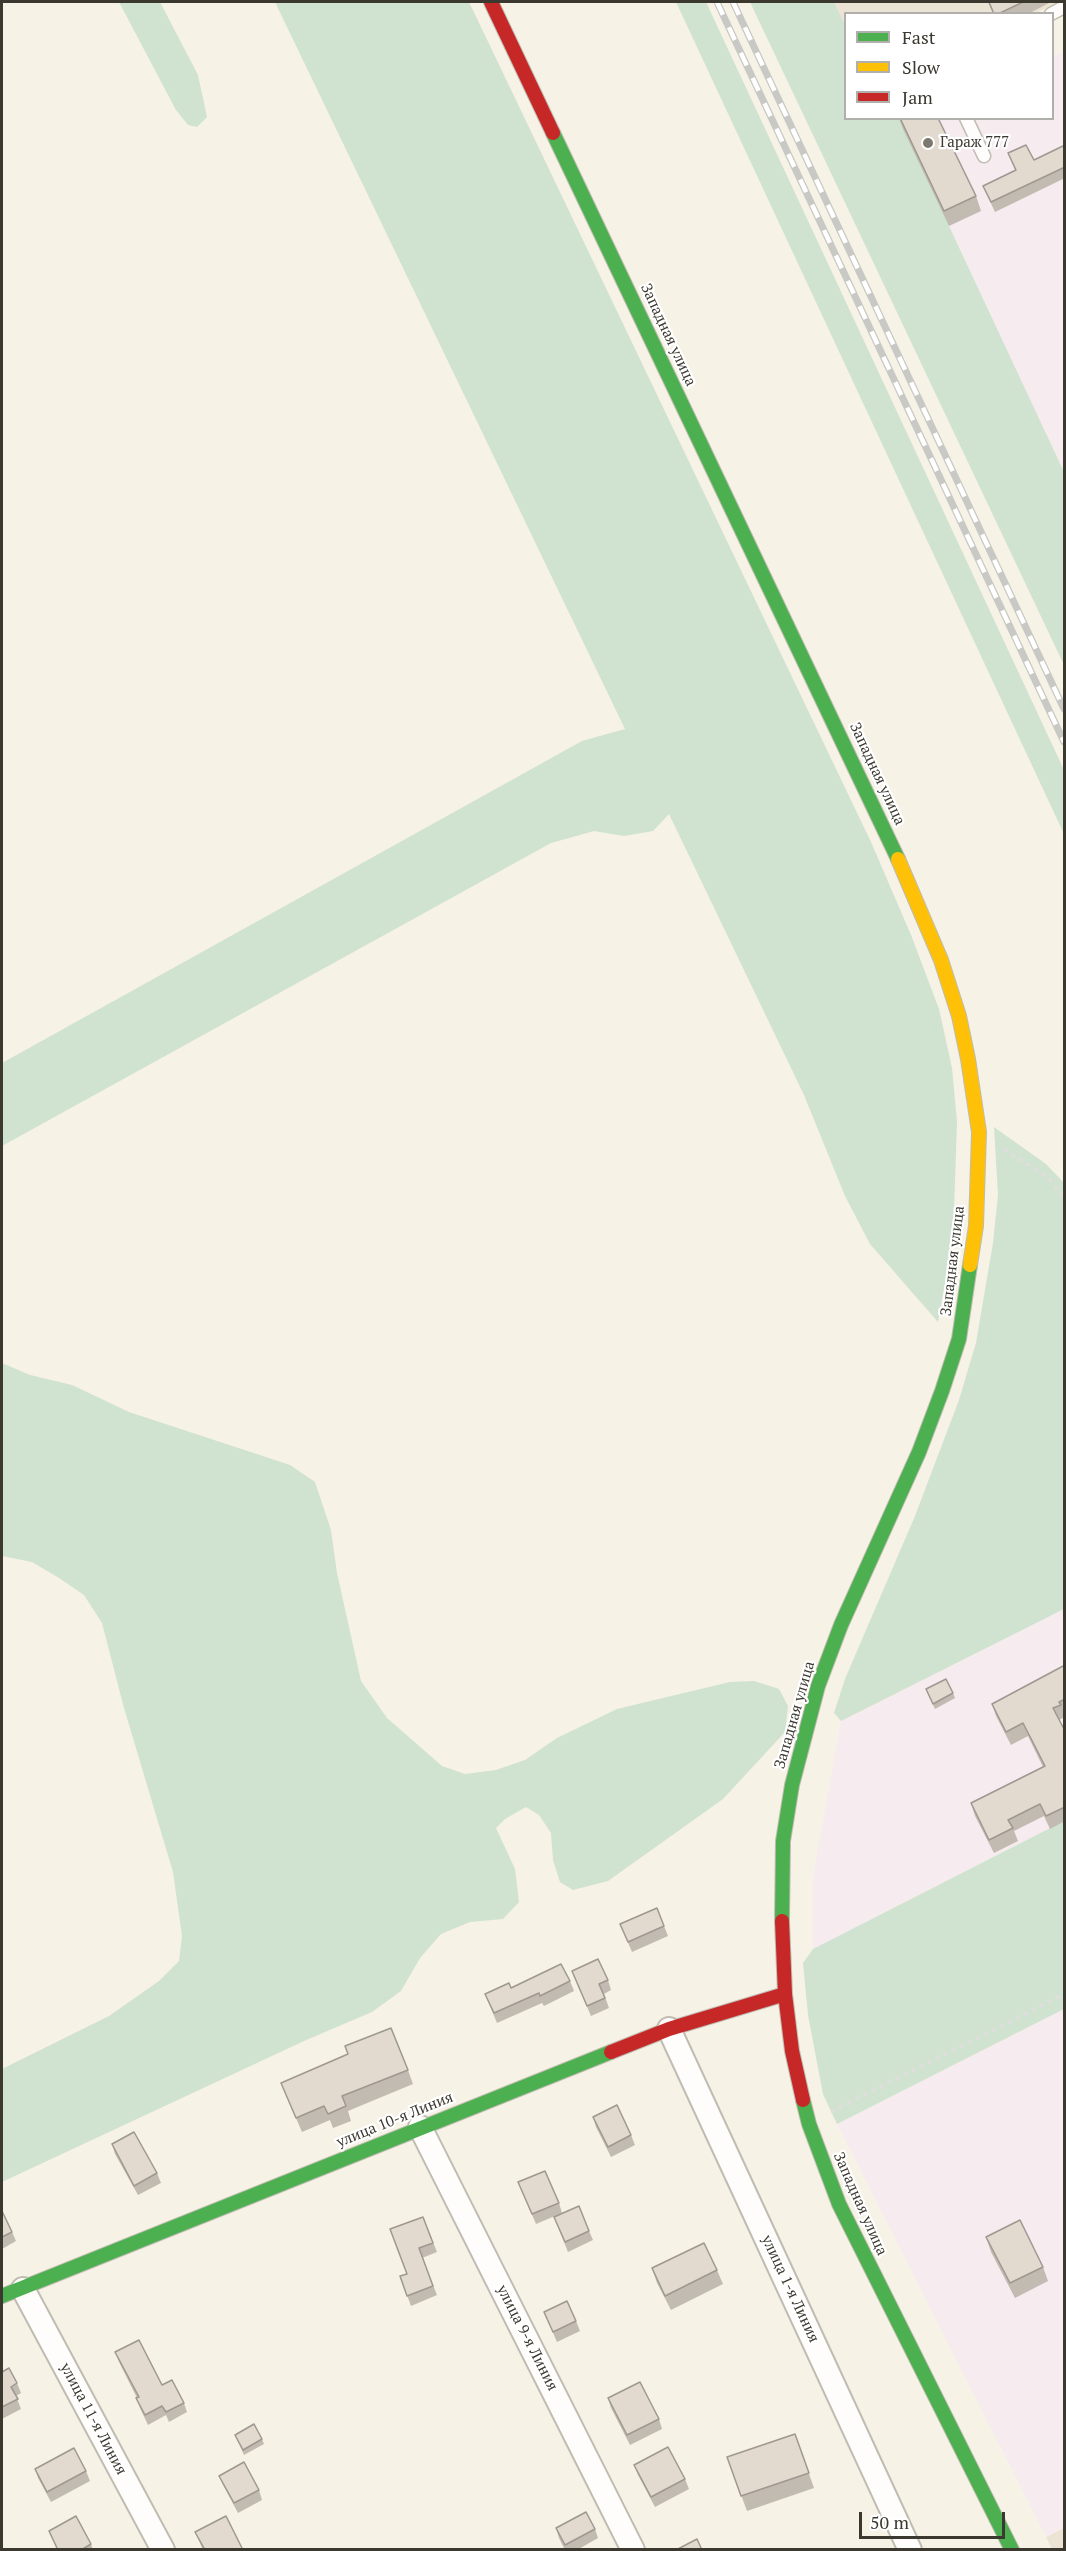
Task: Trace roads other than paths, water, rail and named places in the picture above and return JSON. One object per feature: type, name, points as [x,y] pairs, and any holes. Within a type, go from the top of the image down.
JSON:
[{"type":"street","name":"Западная улица","points":[[490,2],[908,880],[941,960],[959,1016],[979,1132],[976,1226],[959,1339],[919,1452],[845,1615],[818,1686],[792,1785],[783,1841],[781,1893],[785,1994],[792,2051],[809,2124],[839,2204],[1011,2550]]},
{"type":"street","name":"улица 10-я Линия","points":[[12,2293],[420,2127],[669,2029],[785,1994]]},
{"type":"street","name":"улица 1-я Линия","points":[[669,2029],[910,2550]]},
{"type":"street","name":"улица 9-я Линия","points":[[420,2127],[633,2550]]},
{"type":"street","name":"улица 11-я Линия","points":[[12,2293],[163,2550]]},
{"type":"lane","points":[[967,120],[984,156]]},
{"type":"railway","points":[[717,2],[1064,742]]},
{"type":"railway","points":[[733,2],[1064,709]]},
{"type":"place","name":"Гараж 777","points":[[928,143]]}]
